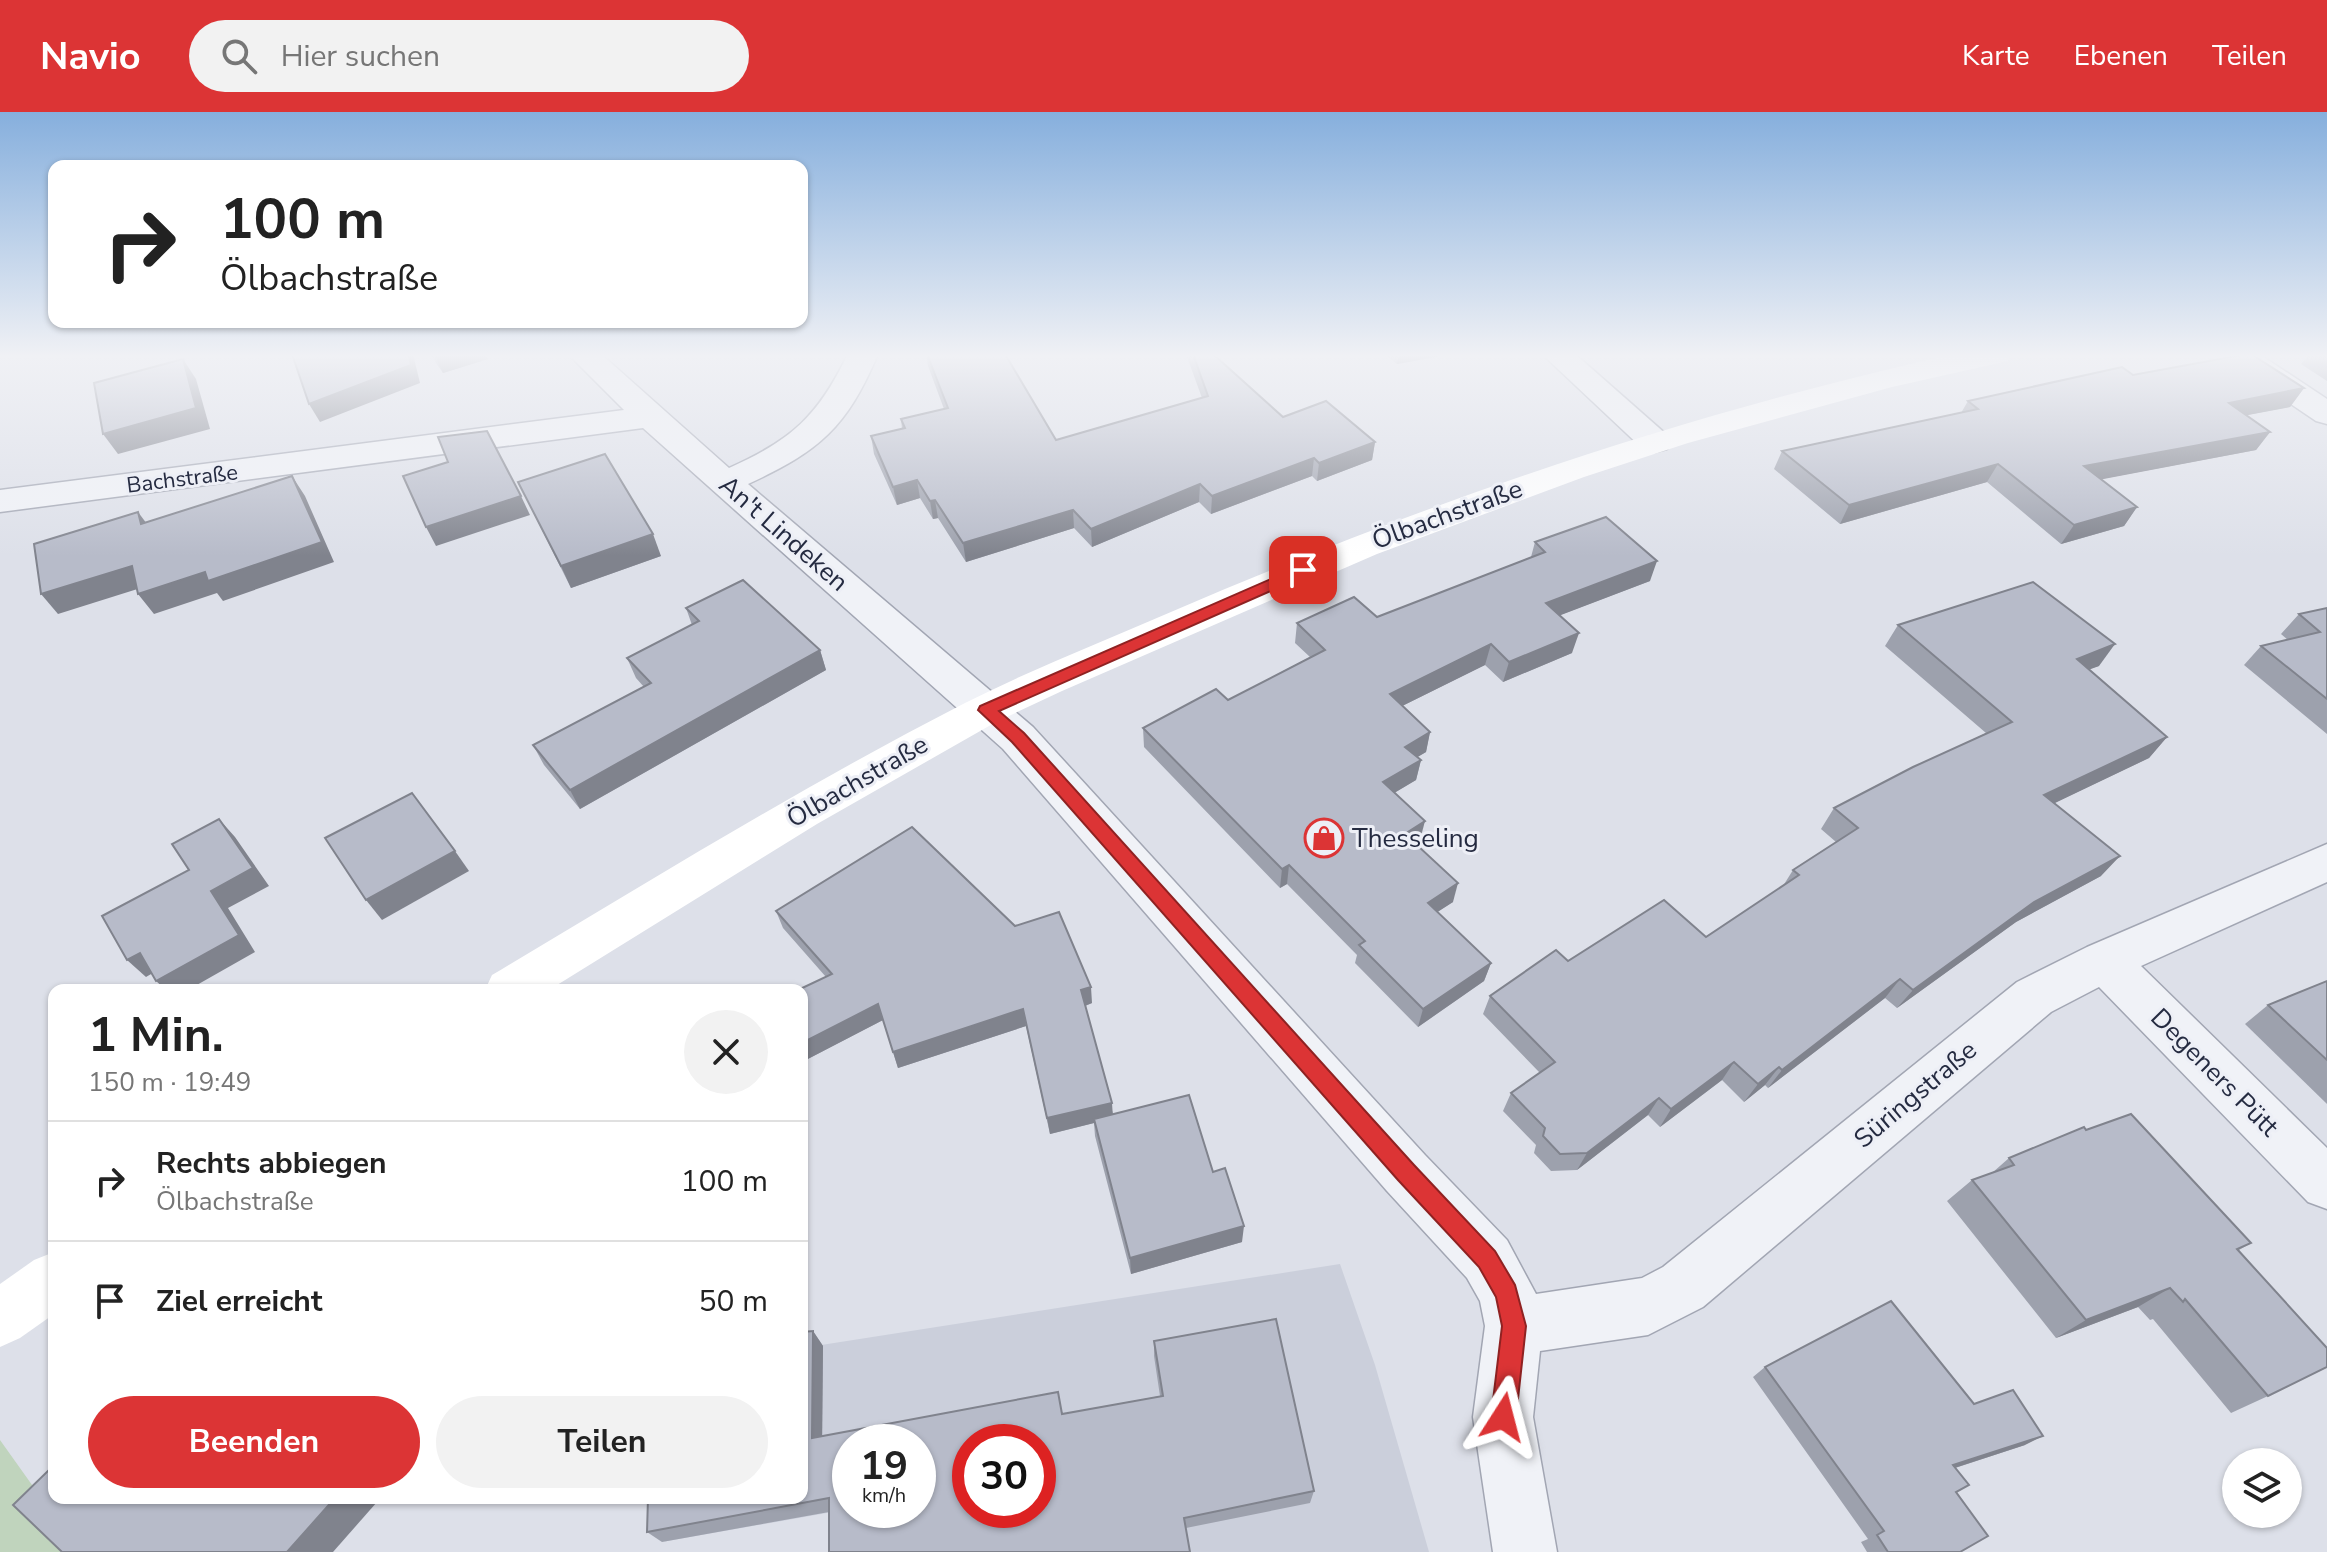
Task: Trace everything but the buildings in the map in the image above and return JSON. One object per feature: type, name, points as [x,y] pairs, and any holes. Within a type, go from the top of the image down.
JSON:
[{"type":"street","name":"Bachstraße","points":[[0,501],[618,421]]},
{"type":"street","name":"An't Lindeken","points":[[655,421],[1018,738],[1406,1173],[1487,1259],[1507,1293],[1514,1326]]},
{"type":"street","points":[[725,482],[766,462],[816,431],[824,421]]},
{"type":"street","points":[[1632,421],[1655,442]]},
{"type":"street","name":"Ölbachstraße","points":[[519,984],[764,834],[986,710],[1249,593],[1385,537],[1505,492],[1728,421]]},
{"type":"street","name":"Süringstraße","points":[[1514,1326],[1648,1306],[1683,1287],[2034,997],[2104,961],[2327,862]]},
{"type":"street","name":"Degeners Pütt","points":[[2104,961],[2327,1184]]},
{"type":"street","points":[[0,1318],[48,1284]]},
{"type":"street","points":[[1514,1326],[1503,1417],[1525,1552]]},
{"type":"shaded area","points":[[1340,1264],[1375,1365],[1429,1552],[840,1552],[839,1528],[936,1528],[936,1424],[832,1424],[832,1512],[662,1542],[783,1504],[808,1504],[808,1347]]},
{"type":"green space","points":[[0,1440],[57,1520],[91,1552],[0,1552]]},
{"type":"place","name":"Thesseling","points":[[1324,838]]},
{"type":"route","points":[[1303,570],[986,710],[1018,738],[1251,995],[1406,1173],[1487,1259],[1507,1293],[1514,1326],[1503,1417]]}]
